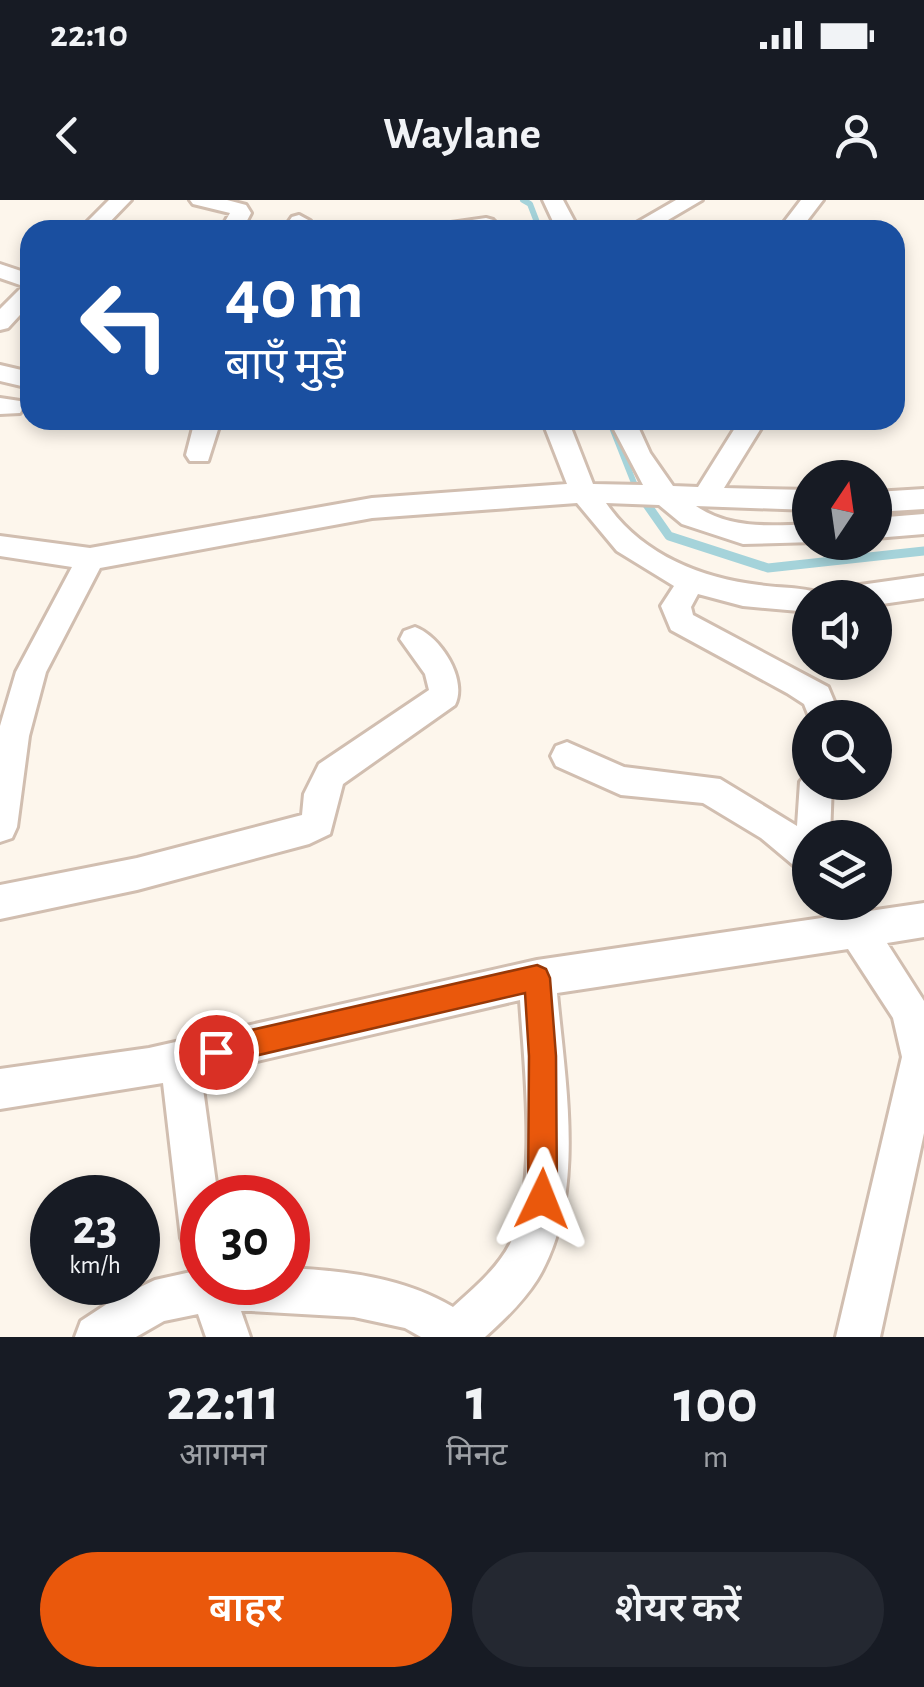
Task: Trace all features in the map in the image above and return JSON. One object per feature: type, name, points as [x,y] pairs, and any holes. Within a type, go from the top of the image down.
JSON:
[{"type":"street","points":[[100,220],[121,200]]},
{"type":"street","points":[[200,200],[239,208],[237,220]]},
{"type":"street","points":[[661,220],[692,200]]},
{"type":"street","points":[[795,220],[814,200]]},
{"type":"street","points":[[0,326],[20,302]]},
{"type":"street","points":[[199,455],[205,430]]},
{"type":"street","points":[[560,430],[590,493],[624,543],[657,569],[734,594],[792,599]]},
{"type":"street","points":[[626,430],[660,496],[690,519],[733,535],[792,534]]},
{"type":"street","points":[[705,497],[746,430]]},
{"type":"street","points":[[0,546],[90,559],[372,508],[590,493],[792,499]]},
{"type":"street","points":[[892,501],[924,500]]},
{"type":"street","points":[[892,527],[924,524]]},
{"type":"street","points":[[0,827],[7,734],[31,672],[90,559]]},
{"type":"street","points":[[691,582],[676,606],[681,622],[798,684],[818,700]]},
{"type":"street","points":[[892,592],[924,587]]},
{"type":"street","points":[[0,902],[137,874],[309,829],[318,823],[321,794],[331,774],[444,696],[446,686],[441,676],[415,639]]},
{"type":"street","points":[[568,756],[621,781],[708,789],[792,843]]},
{"type":"street","points":[[0,1089],[180,1060],[537,978],[832,922],[924,920]]},
{"type":"street","points":[[832,922],[914,1015],[921,1057],[858,1337]]},
{"type":"street","points":[[310,1293],[409,1308],[457,1336],[498,1295],[528,1255],[540,1224],[544,1174],[543,1056],[537,978]]},
{"type":"street","points":[[180,1060],[194,1175]]},
{"type":"street","points":[[97,1337],[134,1312],[180,1295]]},
{"type":"street","points":[[215,1305],[228,1337]]},
{"type":"waterway","points":[[523,200],[530,204],[536,220]]},
{"type":"waterway","points":[[613,430],[636,488]]},
{"type":"waterway","points":[[634,486],[669,536],[768,568],[924,551]]},
{"type":"route","points":[[216,1052],[537,978],[543,1056],[542,1199]]}]
